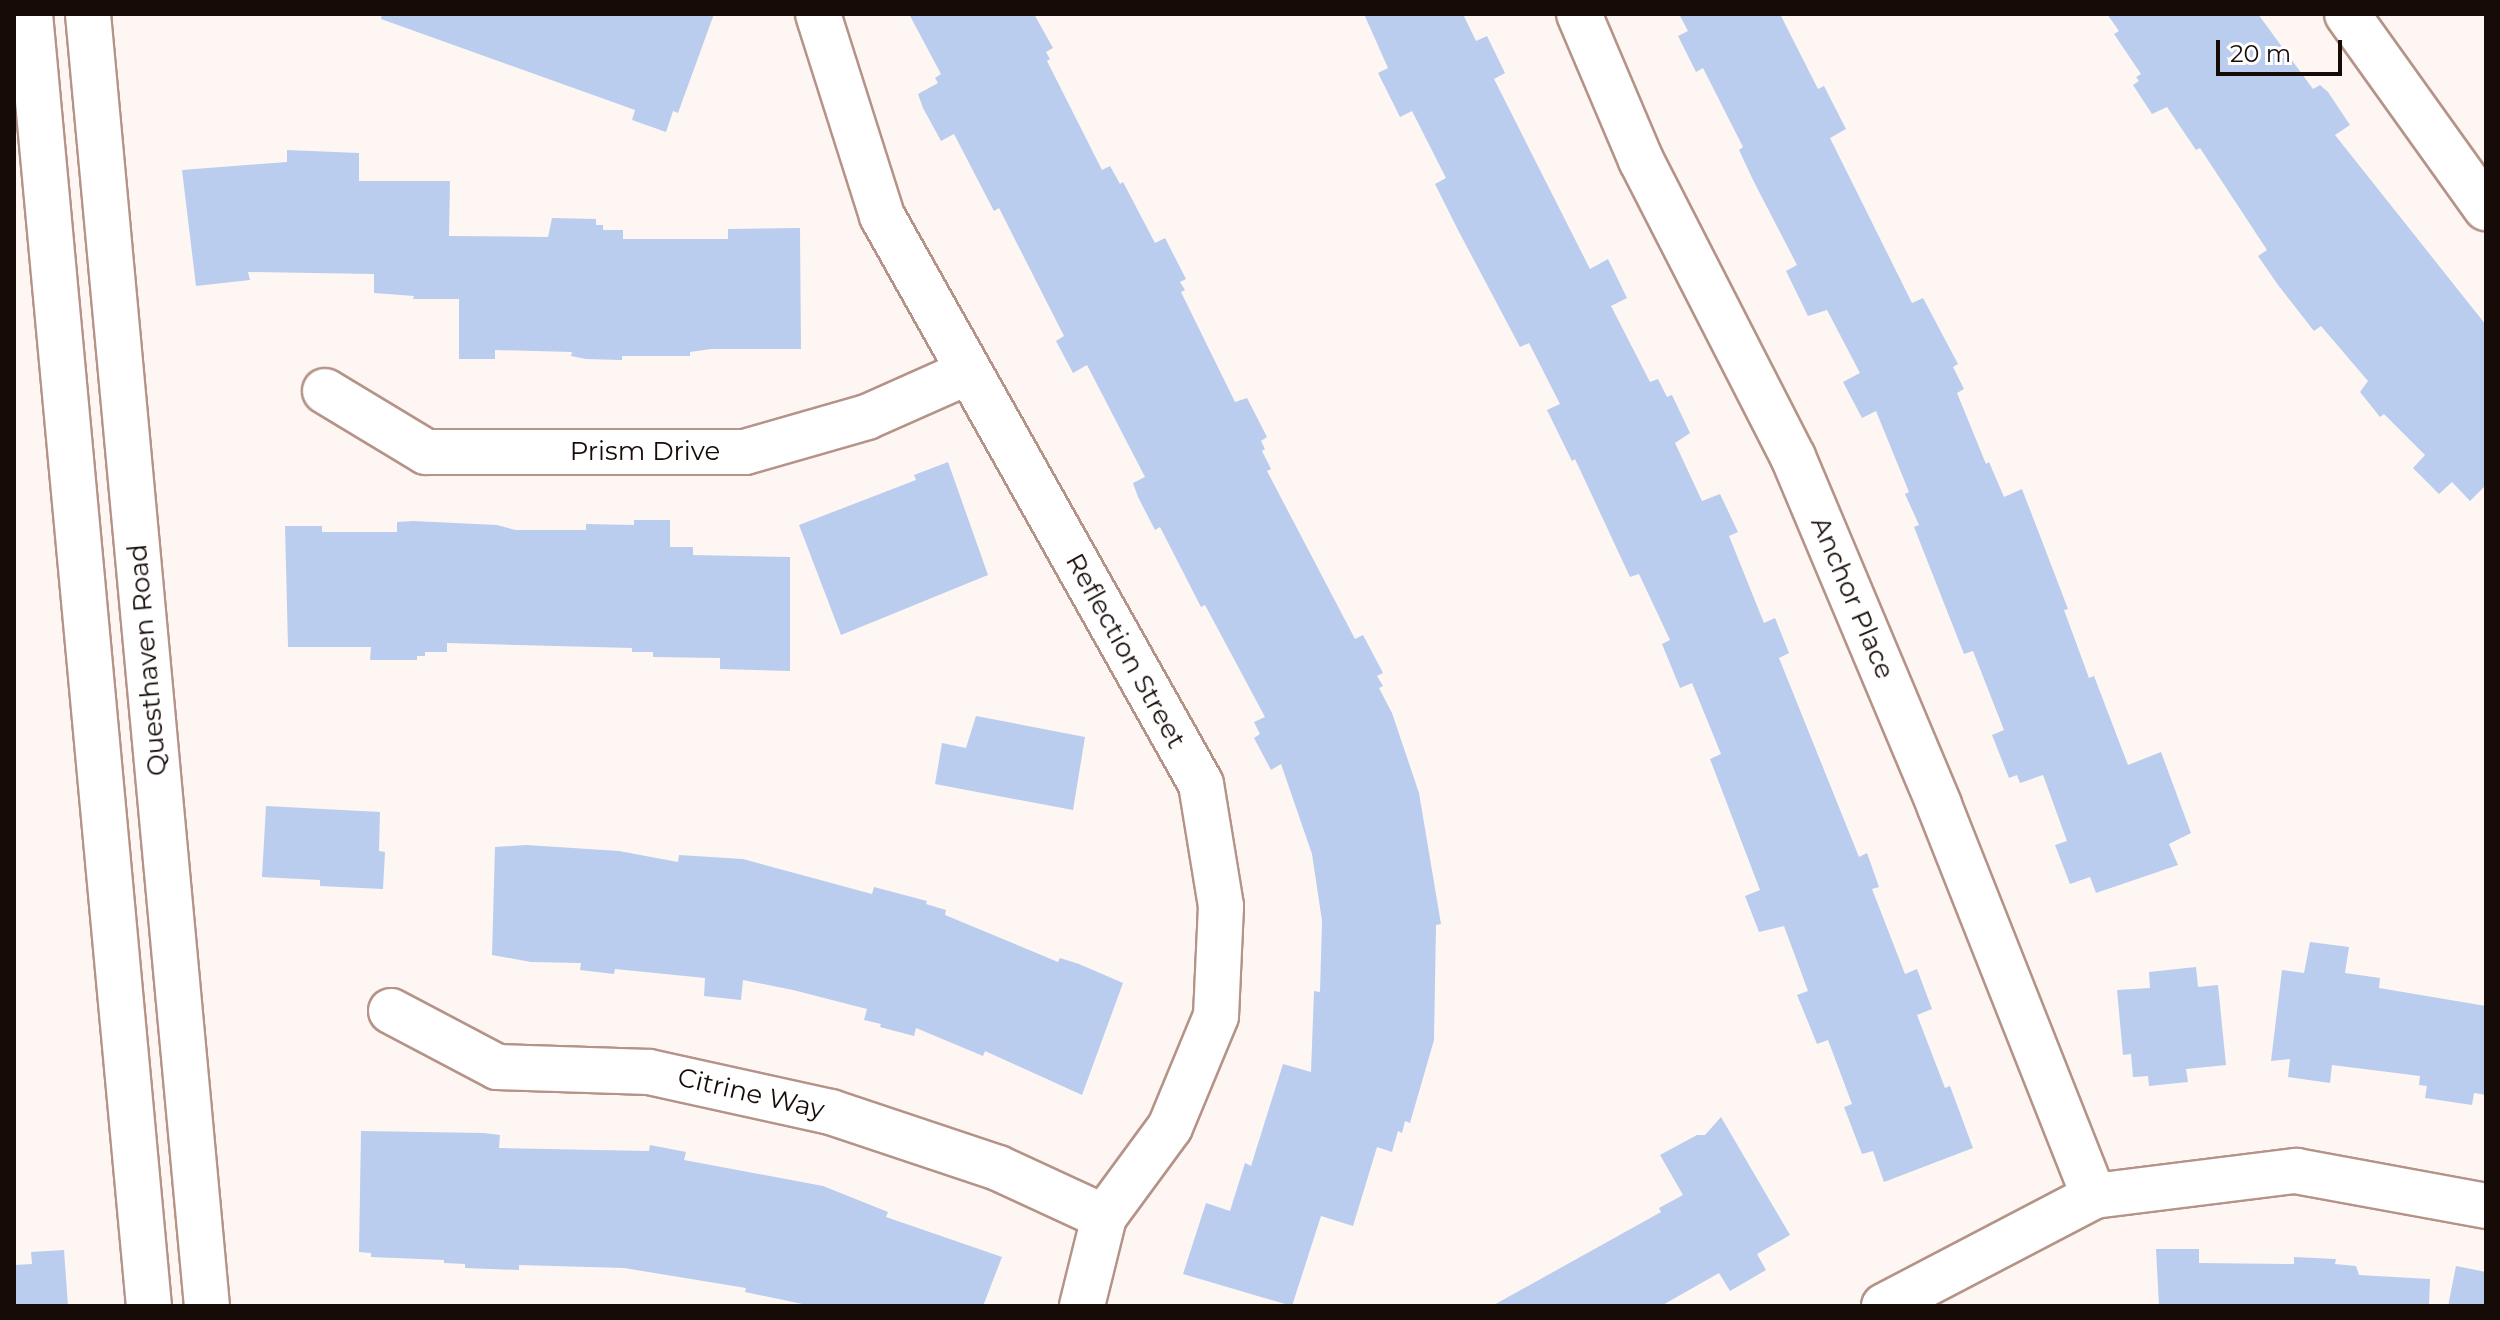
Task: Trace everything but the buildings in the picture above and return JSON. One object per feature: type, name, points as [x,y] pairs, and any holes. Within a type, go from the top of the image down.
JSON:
[{"type":"street","points":[[30,14],[149,1306]]},
{"type":"street","name":"Questhaven Road","points":[[88,14],[207,1306]]},
{"type":"street","name":"Reflection Street","points":[[818,14],[882,216],[1201,784],[1221,906],[1216,1016],[1170,1127],[1104,1217],[1082,1306]]},
{"type":"street","name":"Anchor Place","points":[[1579,14],[1641,160],[1793,457],[1939,805],[2094,1196]]},
{"type":"street","points":[[2347,14],[2486,208]]},
{"type":"street","name":"Prism Drive","points":[[325,391],[426,452],[745,452],[867,417],[968,372]]},
{"type":"street","name":"Citrine Way","points":[[391,1011],[497,1067],[649,1072],[831,1112],[998,1168],[1104,1217]]},
{"type":"street","points":[[1884,1306],[2094,1196],[2296,1171],[2486,1206]]}]
